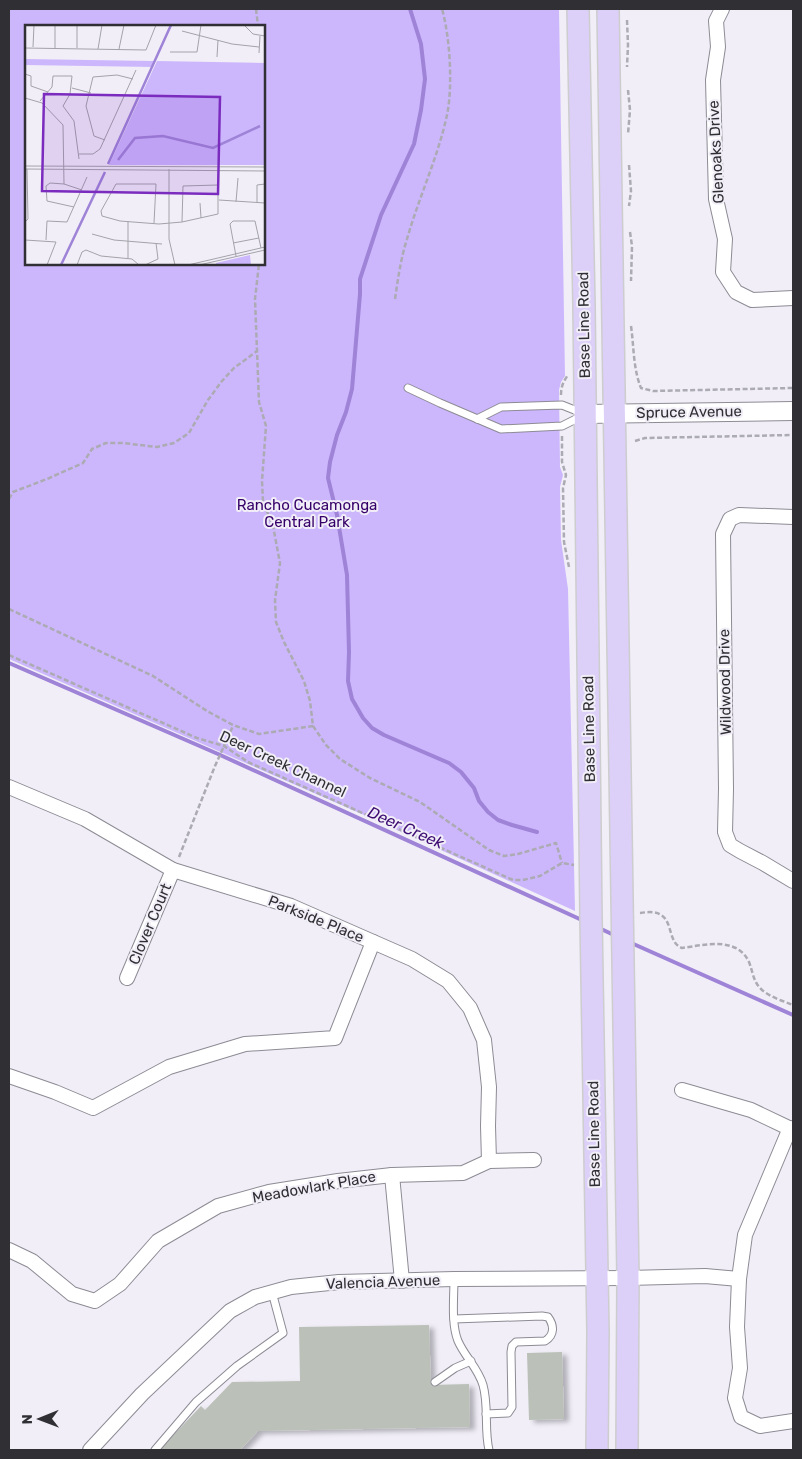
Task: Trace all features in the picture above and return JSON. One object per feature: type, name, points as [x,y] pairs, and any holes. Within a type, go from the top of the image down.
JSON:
[{"type":"main road","name":"Base Line Road","points":[[578,9],[584,305],[595,1193],[598,1278],[597,1450]]},
{"type":"main road","name":"Base Line Road","points":[[617,12],[614,413],[624,940],[628,1278],[627,1450]]},
{"type":"street","name":"Glenoaks Drive","points":[[722,9],[716,21],[718,47],[713,80],[716,199],[725,239],[723,272],[736,292],[752,300],[793,298]]},
{"type":"street","name":"Spruce Avenue","points":[[585,414],[793,411]]},
{"type":"street","name":"Wildwood Drive","points":[[793,517],[739,515],[730,519],[724,534],[725,832],[730,845],[793,881]]},
{"type":"street","name":"Parkside Place","points":[[9,787],[85,819],[174,870],[291,906],[412,959],[448,982],[470,1008],[484,1040],[489,1088],[488,1126],[490,1160]]},
{"type":"street","name":"Clover Court","points":[[127,978],[174,870]]},
{"type":"street","points":[[9,1076],[56,1092],[93,1108],[168,1067],[245,1044],[335,1038],[373,942]]},
{"type":"street","points":[[682,1090],[751,1110],[792,1129],[745,1235],[739,1279],[737,1327],[740,1368],[735,1398],[741,1417],[760,1426],[793,1420]]},
{"type":"street","name":"Meadowlark Place","points":[[9,1250],[32,1262],[72,1294],[95,1301],[120,1284],[158,1241],[218,1206],[269,1192],[338,1181],[392,1175],[463,1173],[490,1160],[534,1160]]},
{"type":"street","points":[[392,1175],[402,1281]]},
{"type":"street","name":"Valencia Avenue","points":[[90,1450],[142,1394],[230,1311],[255,1297],[272,1292],[291,1287],[340,1282],[705,1276],[739,1279]]},
{"type":"lane","points":[[408,388],[501,429],[562,426],[585,414]]},
{"type":"lane","points":[[477,419],[501,407],[562,405],[585,414]]},
{"type":"lane","points":[[454,1279],[454,1318],[457,1338],[478,1372],[482,1384],[485,1397],[489,1450]]},
{"type":"lane","points":[[155,1450],[196,1402],[237,1366],[283,1333],[272,1292]]},
{"type":"lane","points":[[454,1318],[542,1316],[548,1317],[552,1322],[553,1328],[549,1338],[545,1341],[516,1342],[512,1346],[512,1407],[508,1412],[486,1414]]},
{"type":"lane","points":[[435,1382],[455,1368],[471,1361]]},
{"type":"path","points":[[256,9],[258,25]]},
{"type":"path","points":[[395,299],[399,270],[407,238],[447,114],[450,86],[448,46],[442,9]]},
{"type":"path","points":[[617,12],[628,32],[627,68]]},
{"type":"path","points":[[627,87],[630,110],[628,136]]},
{"type":"path","points":[[628,163],[631,191],[629,210]]},
{"type":"path","points":[[629,228],[632,254],[630,286]]},
{"type":"path","points":[[259,265],[255,299],[259,402],[266,426],[262,482],[263,502],[274,526],[280,563],[275,600],[276,622],[304,680],[310,701],[313,726],[326,745],[340,758],[370,778],[420,802],[489,850],[504,856],[556,843],[562,863],[576,865]]},
{"type":"path","points":[[631,325],[635,369],[641,388],[653,391],[793,388]]},
{"type":"path","points":[[9,499],[13,492],[83,463],[92,449],[106,443],[157,448],[174,443],[189,433],[208,400],[222,381],[234,368],[257,351]]},
{"type":"path","points":[[561,389],[563,381],[568,374]]},
{"type":"path","points":[[635,441],[645,438],[793,435]]},
{"type":"path","points":[[9,610],[153,676],[207,711],[233,725],[259,734],[313,726]]},
{"type":"path","name":"Deer Creek Channel","points":[[9,655],[198,738],[224,746],[248,762],[513,880],[524,880],[540,876],[562,863]]},
{"type":"path","points":[[174,870],[233,725]]},
{"type":"path","points":[[640,913],[661,915],[666,920],[677,946],[682,948],[720,944],[736,948],[744,954],[760,989],[793,1005]]},
{"type":"green space","name":"Rancho Cucamonga Central Park","points":[[9,9],[559,9],[565,376],[559,390],[560,467],[563,475],[560,487],[561,540],[568,589],[575,911],[364,815],[9,659]]},
{"type":"building","points":[[429,1325],[431,1385],[469,1384],[470,1427],[258,1431],[240,1450],[159,1450],[201,1406],[205,1410],[232,1382],[300,1381],[299,1327]]},
{"type":"building","points":[[562,1352],[564,1419],[529,1420],[527,1353]]},
{"type":"waterway","points":[[410,9],[421,44],[425,79],[421,110],[414,144],[381,215],[360,279],[352,389],[337,435],[328,478],[337,515],[347,575],[348,681],[352,699],[363,718],[372,728],[449,763],[461,772],[474,788],[479,801],[498,820],[537,832]]},
{"type":"waterway","name":"Deer Creek","points":[[9,663],[218,754],[584,921]]},
{"type":"waterway","name":"Deer Creek","points":[[599,928],[616,936]]},
{"type":"waterway","name":"Deer Creek","points":[[629,942],[793,1015]]}]
